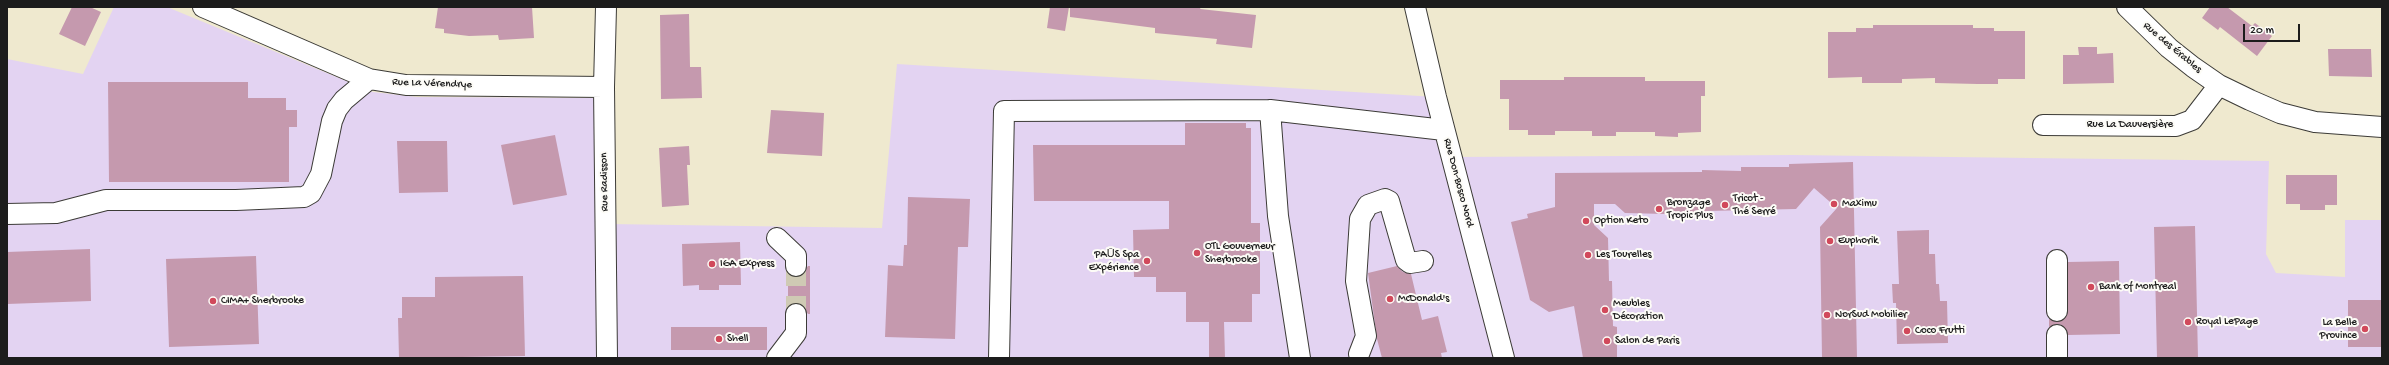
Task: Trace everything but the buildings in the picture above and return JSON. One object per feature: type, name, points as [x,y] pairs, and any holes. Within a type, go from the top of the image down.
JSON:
[{"type":"street","name":"Rue La Vérendrye","points":[[203,7],[368,79],[406,85],[604,87]]},
{"type":"street","name":"Rue Radisson","points":[[606,7],[604,87],[607,358]]},
{"type":"street","name":"Rue Don-Bosco Nord","points":[[1415,7],[1444,130],[1504,358]]},
{"type":"street","name":"Rue des Érables","points":[[2127,7],[2169,48],[2219,85]]},
{"type":"street","points":[[7,214],[56,213],[106,200],[265,199],[304,197],[311,193],[321,174],[330,129],[337,109],[344,100],[368,79]]},
{"type":"street","points":[[2219,85],[2280,112],[2316,122],[2382,127]]},
{"type":"street","name":"Rue La Dauversière","points":[[2043,125],[2176,126],[2192,120],[2219,85]]},
{"type":"street","points":[[1270,110],[1278,216],[1300,358]]},
{"type":"street","points":[[999,358],[1004,111],[1270,110],[1444,130]]},
{"type":"street","points":[[1359,354],[1366,336],[1356,281],[1360,219],[1368,205],[1385,199],[1389,201],[1406,260],[1410,263],[1423,261]]},
{"type":"street","points":[[777,238],[796,256],[796,266]]},
{"type":"street","points":[[2057,260],[2057,311]]},
{"type":"street","points":[[776,358],[796,333],[796,314]]},
{"type":"street","points":[[2057,335],[2057,358]]},
{"type":"shaded area","points":[[114,7],[167,7],[373,92],[417,97],[609,98],[608,224],[882,228],[897,64],[1436,97],[1451,157],[1792,155],[2269,161],[2266,254],[2276,273],[2345,277],[2345,220],[2382,220],[2382,358],[7,358],[7,59],[83,74]]},
{"type":"tunnel","points":[[796,266],[796,314]]},
{"type":"place","name":"Maximu","points":[[1834,204]]},
{"type":"place","name":"Tricot - Thé Serré","points":[[1725,205]]},
{"type":"place","name":"Bronzage Tropic Plus","points":[[1659,209]]},
{"type":"place","name":"Option Keto","points":[[1586,221]]},
{"type":"place","name":"Euphorik","points":[[1830,241]]},
{"type":"place","name":"OTL Gouverneur Sherbrooke","points":[[1197,253]]},
{"type":"place","name":"Les Tourelles","points":[[1588,255]]},
{"type":"place","name":"PAŪS Spa Expérience","points":[[1147,261]]},
{"type":"place","name":"IGA Express","points":[[712,264]]},
{"type":"place","name":"Bank of Montreal","points":[[2091,287]]},
{"type":"place","name":"McDonald's","points":[[1390,299]]},
{"type":"place","name":"CIMA+ Sherbrooke","points":[[213,301]]},
{"type":"place","name":"Meubles Décoration","points":[[1605,310]]},
{"type":"place","name":"NorSud Mobilier","points":[[1827,315]]},
{"type":"place","name":"Royal LePage","points":[[2188,322]]},
{"type":"place","name":"La Belle Province","points":[[2365,329]]},
{"type":"place","name":"Coco Frutti","points":[[1907,331]]},
{"type":"place","name":"Shell","points":[[719,339]]},
{"type":"place","name":"Salon de Paris","points":[[1607,341]]}]
